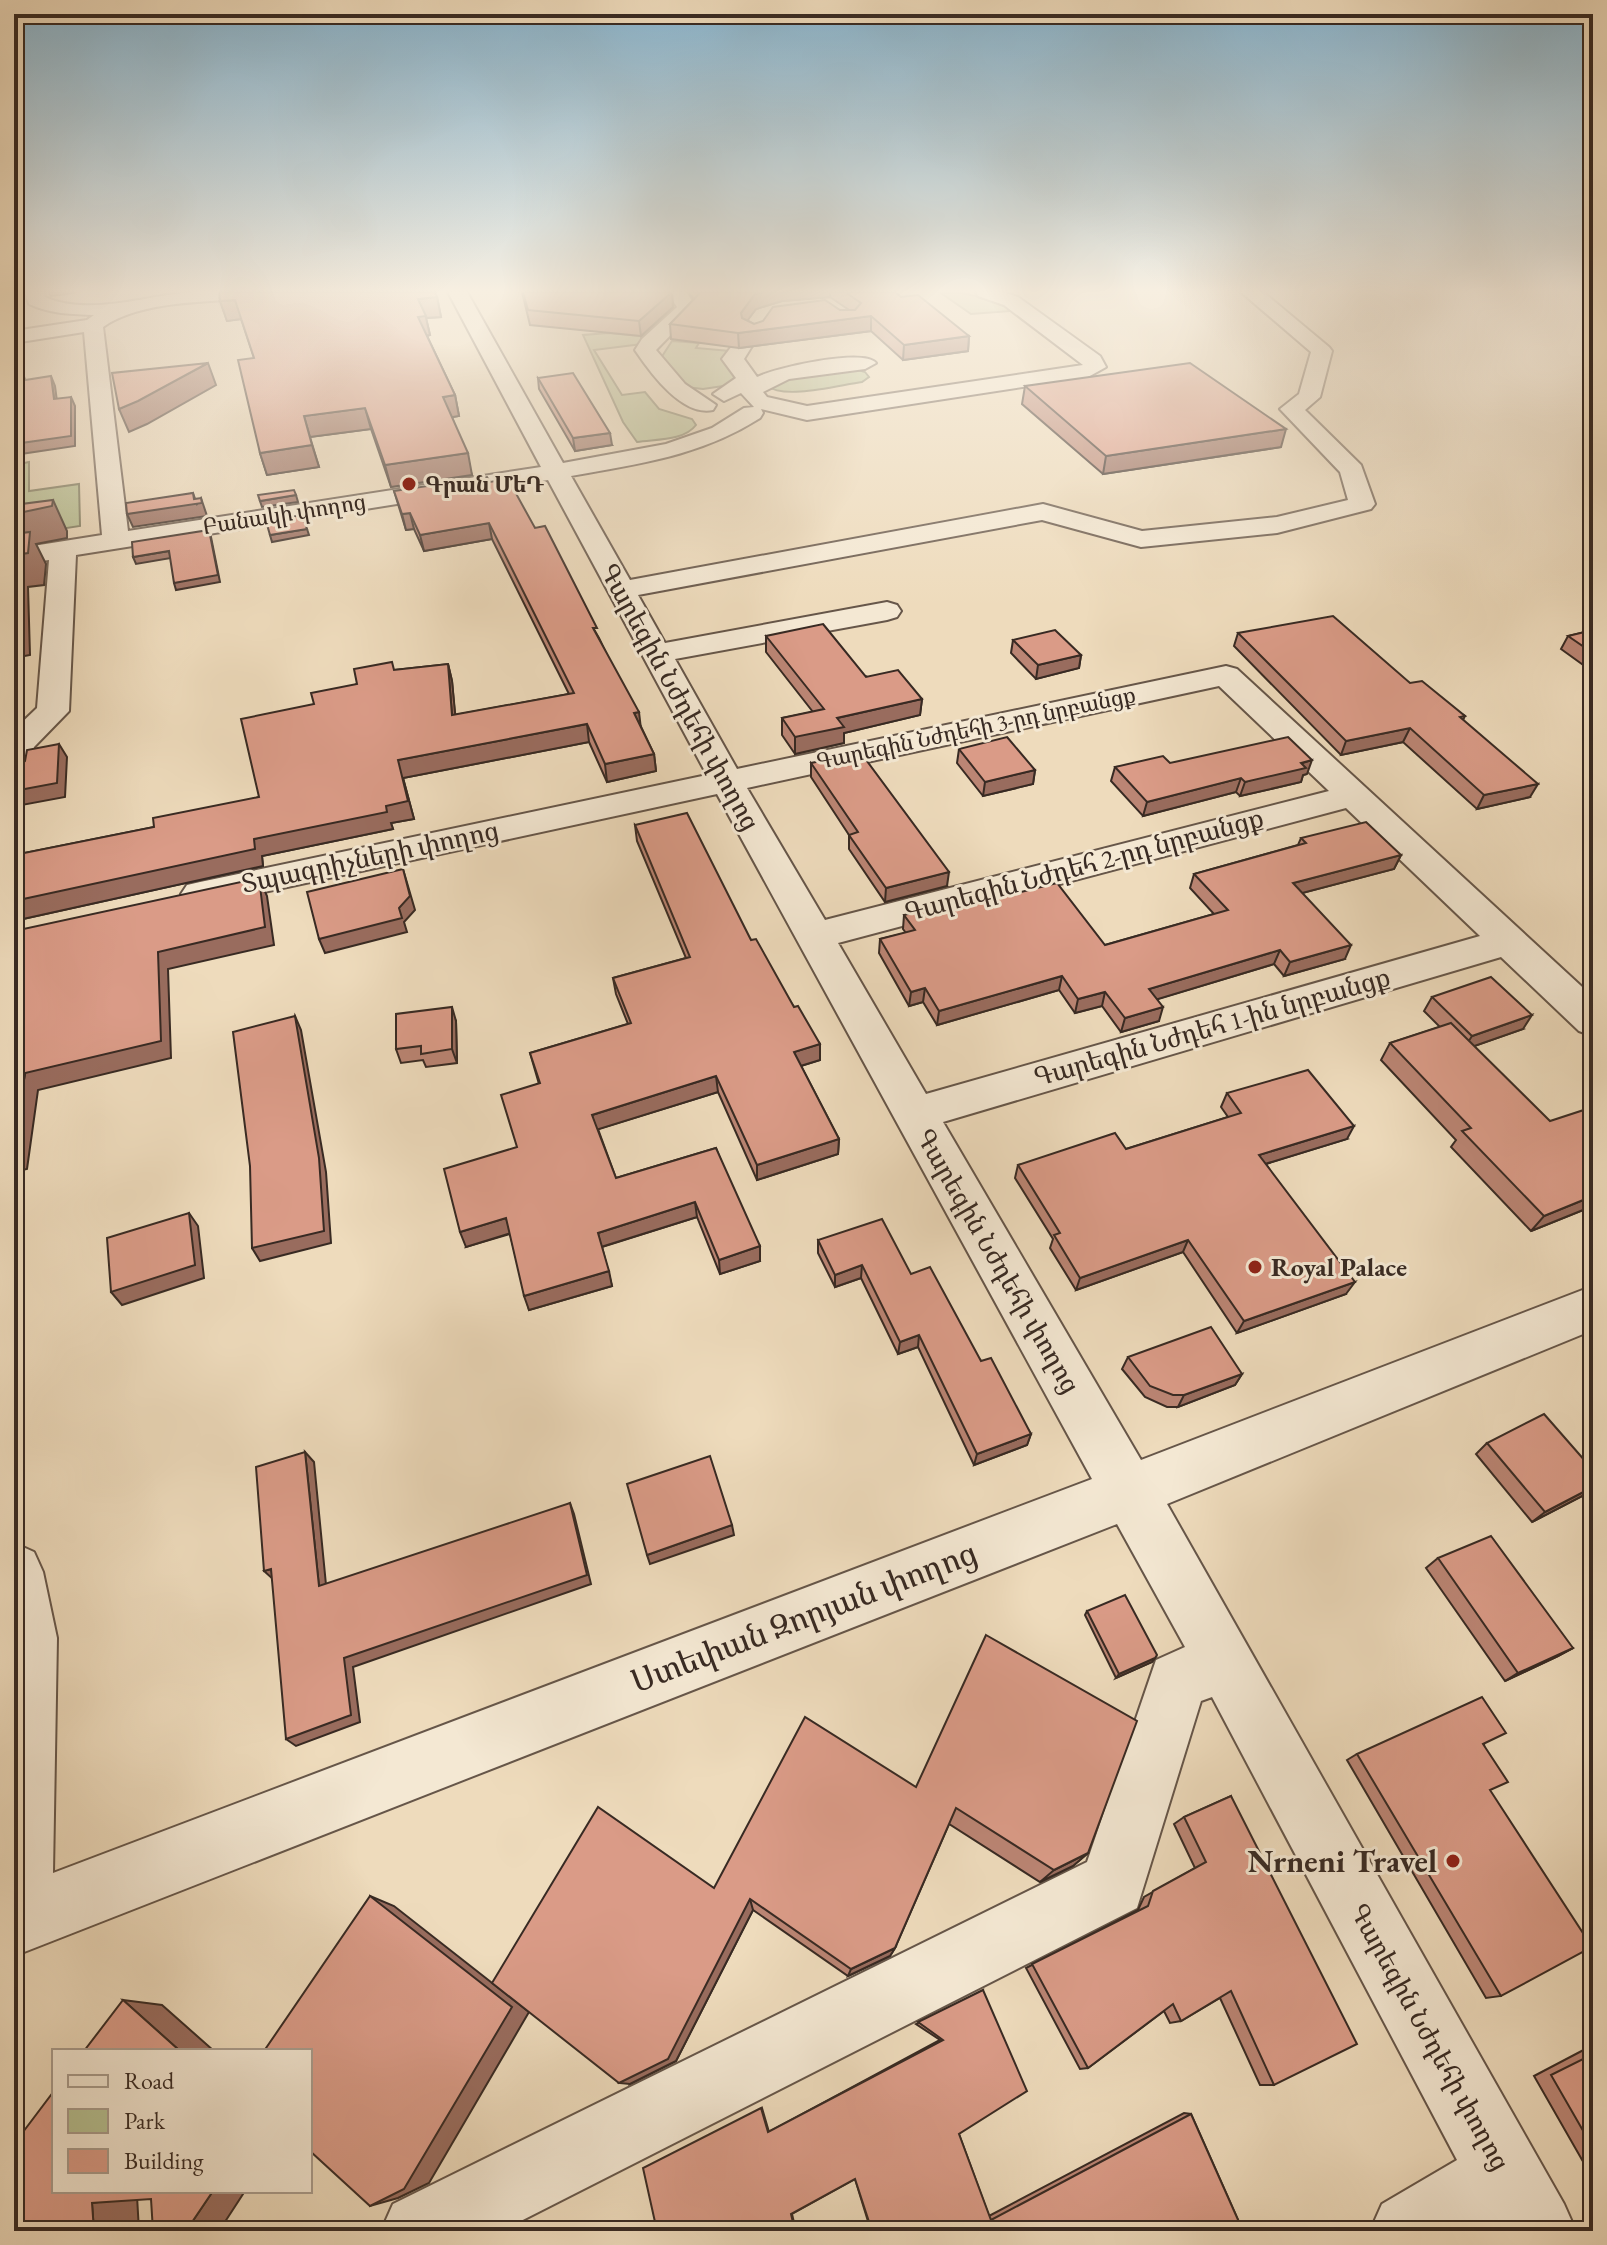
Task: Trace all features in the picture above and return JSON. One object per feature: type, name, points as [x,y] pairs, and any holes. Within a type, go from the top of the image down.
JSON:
[{"type":"street","points":[[101,397],[116,541]]},
{"type":"street","name":"Գարեգին Նժդեհի փողոց","points":[[514,397],[726,780],[1225,1661],[1521,2202]]},
{"type":"street","points":[[661,397],[667,404],[681,408],[712,405],[807,413],[916,397]]},
{"type":"street","points":[[671,450],[698,435],[712,405],[724,397]]},
{"type":"street","points":[[754,408],[791,397]]},
{"type":"street","points":[[620,590],[1043,512],[1141,539],[1277,525],[1362,504],[1352,470],[1291,409],[1309,397]]},
{"type":"street","name":"Բանակի փողոց","points":[[14,557],[555,472],[671,450],[754,408]]},
{"type":"street","points":[[754,408],[807,413]]},
{"type":"street","points":[[14,773],[18,744],[27,724],[53,711],[63,549]]},
{"type":"street","points":[[656,654],[887,611]]},
{"type":"street","name":"Գարեգին Նժդեհի 3-րդ նրբանցք","points":[[726,780],[1226,675],[1354,795]]},
{"type":"street","name":"Տպագրիչների փողոց","points":[[167,901],[726,780]]},
{"type":"street","points":[[1354,795],[1593,1021]]},
{"type":"street","name":"Գարեգին Նժդեհ 2-րդ նրբանցք","points":[[814,936],[1354,795]]},
{"type":"street","name":"Գարեգին Նժդեհ 1-ին նրբանցք","points":[[914,1114],[1510,941]]},
{"type":"street","name":"Ստեփան Զորյան փողոց","points":[[16,1922],[1593,1308]]},
{"type":"street","points":[[14,1572],[27,1638],[16,1922]]},
{"type":"street","points":[[420,2231],[1113,1884],[1177,1681],[1225,1661]]},
{"type":"street","points":[[1409,2231],[1521,2202]]},
{"type":"green space","points":[[611,397],[649,397],[659,409],[692,419],[696,425],[684,434],[637,442]]},
{"type":"green space","points":[[29,462],[29,491],[79,484],[80,526],[14,536],[14,465]]},
{"type":"building","points":[[14,397],[71,397],[71,436],[14,444]]},
{"type":"building","points":[[117,397],[146,397],[138,401],[119,409]]},
{"type":"building","points":[[247,397],[444,397],[468,453],[385,465],[365,408],[304,416],[312,445],[260,453]]},
{"type":"building","points":[[549,397],[588,397],[610,433],[573,438]]},
{"type":"building","points":[[1037,397],[1239,397],[1286,429],[1106,456]]},
{"type":"building","points":[[487,477],[490,482],[508,479],[535,528],[545,526],[597,628],[593,628],[639,712],[634,713],[654,754],[605,764],[587,724],[398,760],[408,801],[386,806],[387,812],[254,839],[255,849],[14,901],[14,855],[154,827],[153,818],[259,797],[241,719],[314,704],[311,693],[357,684],[354,669],[392,662],[394,670],[448,664],[452,715],[574,693],[489,523],[420,535],[410,513],[402,514],[394,491]]},
{"type":"building","points":[[294,490],[296,495],[260,501],[258,495]]},
{"type":"building","points":[[193,493],[194,499],[201,498],[202,503],[127,514],[126,503]]},
{"type":"building","points":[[53,500],[52,506],[14,514],[14,505]]},
{"type":"building","points":[[302,515],[307,529],[270,535],[266,521]]},
{"type":"building","points":[[209,530],[218,575],[174,583],[169,551],[133,557],[132,542]]},
{"type":"building","points":[[30,532],[28,553],[14,555],[14,534]]},
{"type":"building","points":[[1333,616],[1410,683],[1422,681],[1465,716],[1460,717],[1538,784],[1484,795],[1410,728],[1346,741],[1238,633]]},
{"type":"building","points":[[823,624],[866,677],[898,670],[922,699],[837,718],[844,727],[795,737],[782,718],[824,709],[766,636]]},
{"type":"building","points":[[1055,630],[1081,655],[1038,665],[1013,640]]},
{"type":"building","points":[[1593,630],[1593,653],[1568,636]]},
{"type":"building","points":[[1007,737],[1035,770],[985,782],[959,749]]},
{"type":"building","points":[[1288,737],[1312,760],[1301,763],[1306,768],[1245,782],[1241,778],[1147,802],[1115,767],[1163,756],[1170,763]]},
{"type":"building","points":[[59,744],[57,783],[14,791],[16,770],[25,761],[27,750]]},
{"type":"building","points":[[861,753],[949,872],[886,888],[849,835],[858,832],[811,763]]},
{"type":"building","points":[[687,813],[751,940],[756,939],[794,1007],[798,1006],[820,1044],[794,1052],[839,1139],[757,1165],[716,1076],[592,1115],[616,1178],[716,1148],[760,1246],[719,1260],[695,1202],[598,1233],[609,1271],[524,1296],[506,1218],[460,1232],[444,1169],[517,1147],[501,1095],[540,1083],[530,1053],[631,1023],[613,978],[690,957],[635,825]]},
{"type":"building","points":[[1366,822],[1401,855],[1293,883],[1351,945],[1290,962],[1280,950],[1149,989],[1163,1007],[1125,1018],[1105,992],[1078,999],[1062,976],[939,1011],[925,988],[911,992],[880,939],[915,930],[904,915],[968,898],[973,904],[1057,883],[1105,945],[1228,910],[1194,874],[1306,843],[1301,838]]},
{"type":"building","points":[[403,869],[410,896],[399,908],[402,918],[319,939],[307,892]]},
{"type":"building","points":[[259,878],[265,927],[158,952],[161,1041],[25,1073],[14,1147],[14,931]]},
{"type":"building","points":[[1491,977],[1532,1015],[1472,1036],[1432,997]]},
{"type":"building","points":[[452,1007],[452,1049],[421,1054],[421,1046],[396,1049],[396,1014]]},
{"type":"building","points":[[295,1016],[319,1158],[324,1231],[252,1248],[250,1166],[233,1032]]},
{"type":"building","points":[[1451,1023],[1550,1121],[1593,1107],[1593,1196],[1544,1216],[1462,1131],[1471,1128],[1390,1043]]},
{"type":"building","points":[[1308,1070],[1354,1126],[1259,1155],[1355,1282],[1244,1321],[1188,1240],[1080,1278],[1054,1235],[1060,1233],[1018,1165],[1115,1133],[1126,1149],[1241,1113],[1227,1093]]},
{"type":"building","points":[[189,1213],[195,1265],[111,1292],[107,1238]]},
{"type":"building","points":[[882,1219],[911,1274],[930,1267],[981,1361],[991,1358],[1031,1434],[977,1454],[919,1335],[900,1342],[862,1265],[835,1275],[818,1240]]},
{"type":"building","points":[[1211,1327],[1242,1374],[1184,1395],[1173,1395],[1150,1386],[1128,1357]]},
{"type":"building","points":[[1544,1414],[1593,1470],[1593,1487],[1545,1512],[1487,1443]]},
{"type":"building","points":[[305,1452],[319,1586],[570,1503],[587,1575],[344,1658],[351,1715],[286,1739],[271,1569],[264,1571],[256,1467]]},
{"type":"building","points":[[710,1456],[732,1525],[647,1555],[627,1484]]},
{"type":"building","points":[[1491,1536],[1573,1648],[1518,1673],[1438,1558]]},
{"type":"building","points":[[1125,1595],[1157,1655],[1119,1674],[1087,1611]]},
{"type":"building","points":[[986,1635],[1137,1721],[1088,1853],[1054,1870],[956,1808],[895,1948],[851,1969],[750,1899],[668,2059],[619,2083],[492,1983],[598,1807],[714,1888],[805,1717],[916,1787]]},
{"type":"building","points":[[1482,1697],[1506,1733],[1483,1744],[1508,1782],[1490,1790],[1592,1947],[1501,1996],[1357,1754]]},
{"type":"building","points":[[1231,1796],[1357,2044],[1274,2085],[1231,1991],[1181,2021],[1173,2004],[1088,2068],[1032,1964],[1148,1906],[1153,1891],[1206,1862],[1184,1817]]},
{"type":"building","points":[[370,1896],[512,2007],[404,2189],[370,2206],[312,2153],[312,2049],[265,2049]]},
{"type":"building","points":[[983,1990],[1027,2091],[959,2134],[991,2220],[1191,2114],[1243,2231],[872,2231],[855,2179],[791,2214],[795,2231],[657,2231],[643,2168],[761,2108],[768,2132],[943,2040],[918,2022]]},
{"type":"building","points":[[123,2000],[178,2049],[86,2049]]},
{"type":"building","points":[[1593,2054],[1593,2148],[1551,2075]]},
{"type":"building","points":[[52,2094],[52,2193],[212,2193],[186,2231],[153,2231],[151,2199],[92,2203],[94,2231],[14,2231],[14,2144]]},
{"type":"place","name":"Գրան ՄեԴ","points":[[409,484]]},
{"type":"place","name":"Royal Palace","points":[[1255,1267]]},
{"type":"place","name":"Nrneni Travel","points":[[1453,1861]]}]
